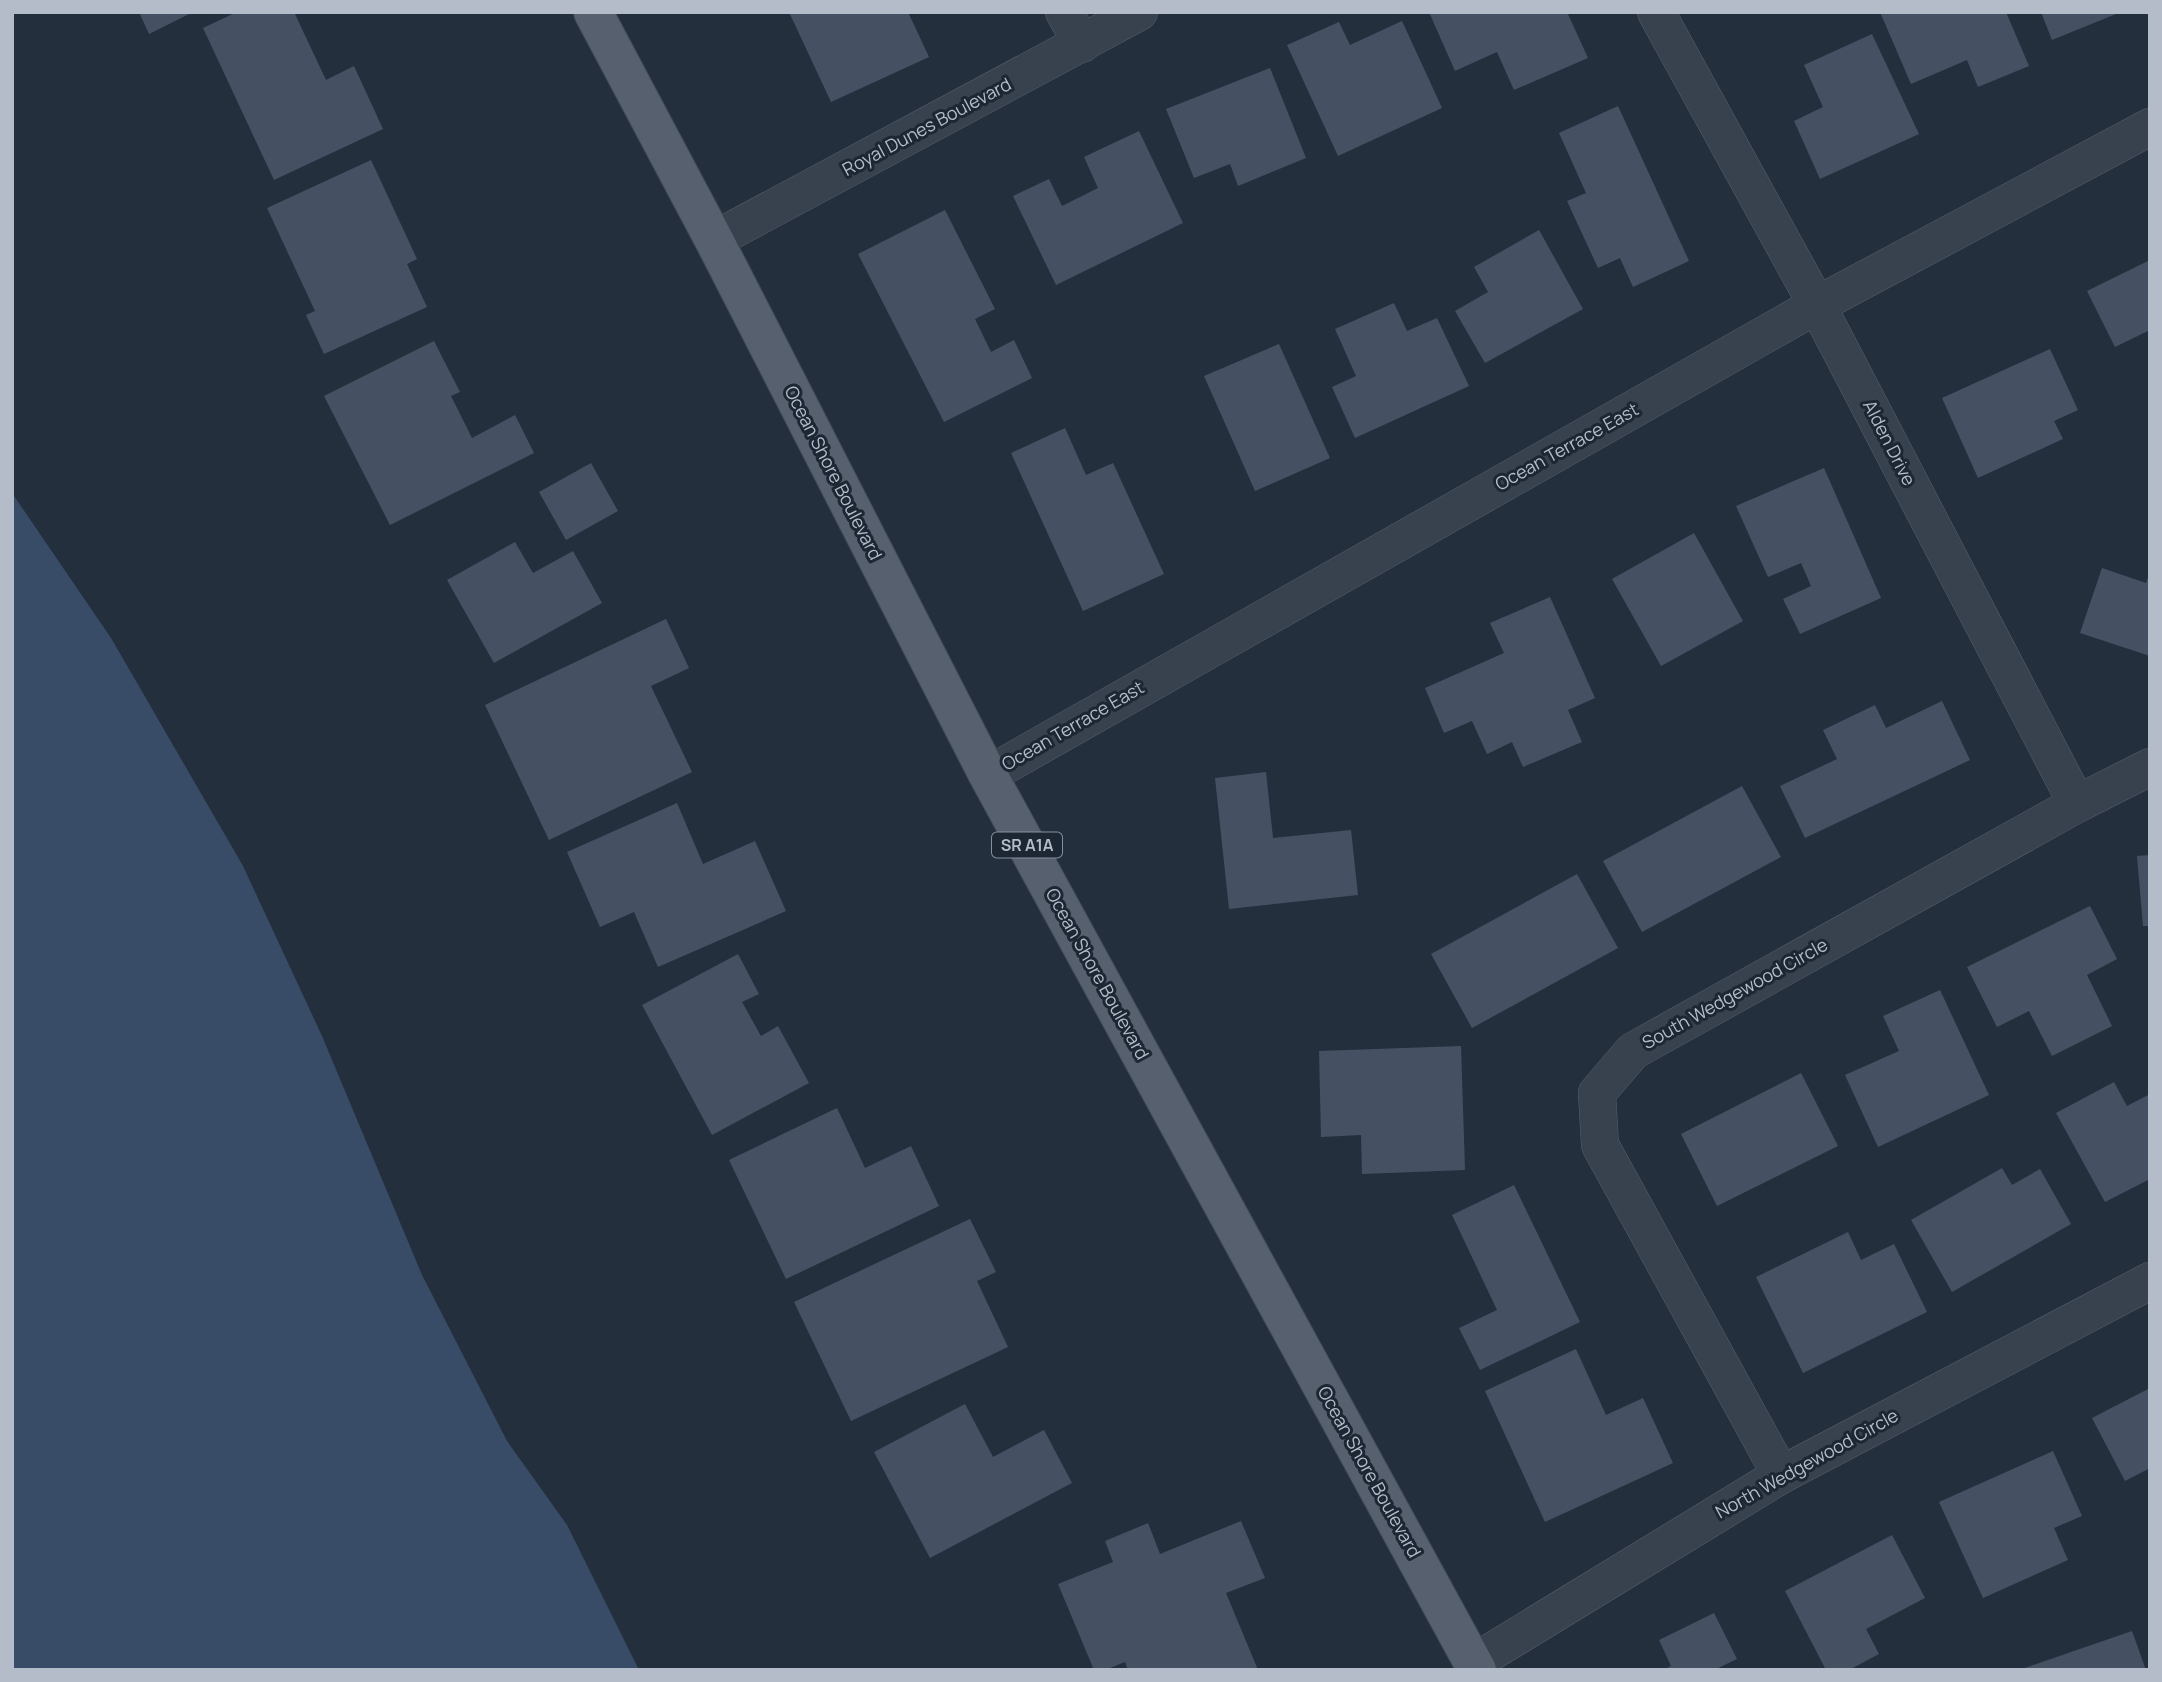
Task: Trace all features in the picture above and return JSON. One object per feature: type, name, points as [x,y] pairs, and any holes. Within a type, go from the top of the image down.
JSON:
[{"type":"main road","name":"Ocean Shore Boulevard","points":[[593,12],[714,240],[988,775],[1475,1666]]},
{"type":"street","points":[[1064,12],[1082,44]]},
{"type":"street","name":"Royal Dunes Boulevard","points":[[714,240],[1139,12]]},
{"type":"street","name":"Alden Drive","points":[[1656,12],[1817,305],[2077,804]]},
{"type":"street","name":"Ocean Terrace East","points":[[988,775],[1817,305],[2150,127]]},
{"type":"street","points":[[2077,804],[2150,767]]},
{"type":"street","name":"South Wedgewood Circle","points":[[1781,1475],[1600,1145],[1597,1093],[1633,1051],[2077,804]]},
{"type":"street","name":"North Wedgewood Circle","points":[[1475,1666],[1781,1475],[2150,1281]]},
{"type":"water","points":[[12,493],[111,638],[243,866],[322,1036],[422,1275],[507,1441],[567,1525],[639,1670],[12,1670]]},
{"type":"building","points":[[139,12],[193,12],[149,34]]},
{"type":"building","points":[[237,12],[294,12],[326,80],[354,66],[383,129],[274,180],[203,28]]},
{"type":"building","points":[[789,12],[908,12],[929,57],[831,102]]},
{"type":"building","points":[[1429,12],[1567,12],[1588,58],[1514,90],[1497,52],[1455,71]]},
{"type":"building","points":[[1880,12],[2006,12],[2029,66],[1978,87],[1967,60],[1911,84]]},
{"type":"building","points":[[2041,12],[2121,12],[2052,40]]},
{"type":"building","points":[[1402,21],[1442,108],[1338,156],[1287,45],[1339,22],[1350,45]]},
{"type":"building","points":[[1872,34],[1919,134],[1820,179],[1794,121],[1823,107],[1804,65]]},
{"type":"building","points":[[1270,68],[1306,158],[1238,186],[1230,164],[1194,178],[1166,109]]},
{"type":"building","points":[[1618,106],[1689,261],[1633,287],[1620,258],[1598,268],[1567,201],[1586,193],[1559,133]]},
{"type":"building","points":[[1139,131],[1183,223],[1056,285],[1013,196],[1049,179],[1062,206],[1098,188],[1084,157]]},
{"type":"building","points":[[371,160],[417,259],[407,264],[427,307],[324,354],[306,315],[315,311],[267,208]]},
{"type":"building","points":[[945,210],[995,309],[975,319],[991,352],[1014,340],[1032,378],[944,422],[858,254]]},
{"type":"building","points":[[1539,230],[1583,309],[1485,363],[1455,311],[1488,292],[1474,267]]},
{"type":"building","points":[[2150,260],[2150,330],[2115,347],[2087,291]]},
{"type":"building","points":[[1394,303],[1407,331],[1437,318],[1469,386],[1355,438],[1332,387],[1356,376],[1335,329]]},
{"type":"building","points":[[434,341],[460,392],[451,396],[472,438],[515,415],[534,453],[390,525],[324,396]]},
{"type":"building","points":[[1279,344],[1330,458],[1255,491],[1204,376]]},
{"type":"building","points":[[2050,349],[2078,410],[2054,421],[2063,439],[1978,478],[1942,398]]},
{"type":"building","points":[[1065,428],[1086,475],[1113,463],[1164,574],[1083,611],[1011,453]]},
{"type":"building","points":[[591,463],[618,511],[566,540],[539,492]]},
{"type":"building","points":[[1824,468],[1881,598],[1800,634],[1783,599],[1811,586],[1801,563],[1768,577],[1736,506]]},
{"type":"building","points":[[1694,533],[1743,621],[1661,666],[1612,579]]},
{"type":"building","points":[[515,542],[533,573],[573,551],[602,603],[494,663],[447,580]]},
{"type":"building","points":[[2102,568],[2146,583],[2150,572],[2150,656],[2080,633]]},
{"type":"building","points":[[1550,597],[1595,698],[1568,710],[1582,742],[1523,767],[1512,742],[1487,754],[1472,721],[1444,733],[1425,688],[1504,653],[1490,623]]},
{"type":"building","points":[[666,619],[689,668],[651,686],[692,772],[549,840],[485,705]]},
{"type":"building","points":[[1942,701],[1970,760],[1805,838],[1780,786],[1837,759],[1823,730],[1875,705],[1886,728]]},
{"type":"building","points":[[1266,772],[1273,838],[1351,830],[1358,895],[1229,909],[1215,778]]},
{"type":"building","points":[[1742,786],[1781,857],[1642,932],[1603,861]]},
{"type":"building","points":[[677,803],[703,864],[755,841],[786,911],[658,967],[634,912],[600,927],[567,852]]},
{"type":"building","points":[[2150,855],[2150,926],[2143,926],[2137,856]]},
{"type":"building","points":[[1577,874],[1618,948],[1472,1028],[1431,954]]},
{"type":"building","points":[[2090,906],[2117,959],[2087,975],[2112,1026],[2052,1056],[2029,1011],[1997,1027],[1967,967]]},
{"type":"building","points":[[738,954],[759,994],[742,1002],[761,1036],[778,1026],[809,1083],[712,1135],[642,1005]]},
{"type":"building","points":[[1940,990],[1989,1095],[1878,1147],[1845,1075],[1899,1051],[1883,1016]]},
{"type":"building","points":[[1461,1046],[1465,1170],[1362,1174],[1361,1135],[1321,1137],[1319,1051]]},
{"type":"building","points":[[1801,1073],[1838,1146],[1717,1206],[1681,1134]]},
{"type":"building","points":[[2114,1082],[2127,1106],[2150,1094],[2150,1179],[2105,1202],[2056,1113]]},
{"type":"building","points":[[837,1108],[865,1168],[911,1146],[939,1206],[786,1279],[729,1160]]},
{"type":"building","points":[[2002,1168],[2012,1185],[2040,1169],[2071,1224],[1952,1292],[1911,1220]]},
{"type":"building","points":[[1514,1185],[1580,1322],[1480,1370],[1459,1328],[1497,1310],[1452,1215]]},
{"type":"building","points":[[970,1219],[996,1272],[977,1281],[1008,1347],[851,1421],[794,1302]]},
{"type":"building","points":[[1848,1232],[1861,1260],[1894,1244],[1927,1312],[1803,1373],[1756,1277]]},
{"type":"building","points":[[1576,1349],[1606,1415],[1643,1398],[1673,1463],[1545,1522],[1485,1391]]},
{"type":"building","points":[[2150,1388],[2150,1468],[2125,1481],[2092,1418]]},
{"type":"building","points":[[965,1404],[993,1457],[1044,1430],[1072,1483],[930,1558],[874,1452]]},
{"type":"building","points":[[2053,1451],[2082,1516],[2054,1528],[2068,1560],[1983,1598],[1939,1502]]},
{"type":"building","points":[[1241,1521],[1265,1578],[1226,1593],[1258,1670],[1128,1670],[1125,1662],[1105,1670],[1094,1670],[1058,1584],[1113,1562],[1105,1541],[1148,1523],[1160,1554]]},
{"type":"building","points":[[1892,1535],[1925,1598],[1866,1629],[1879,1654],[1849,1670],[1826,1670],[1785,1591]]},
{"type":"building","points":[[1714,1613],[1737,1659],[1714,1670],[1663,1670],[1671,1666],[1659,1640]]},
{"type":"building","points":[[2132,1631],[2146,1670],[2022,1670],[2022,1669]]}]
